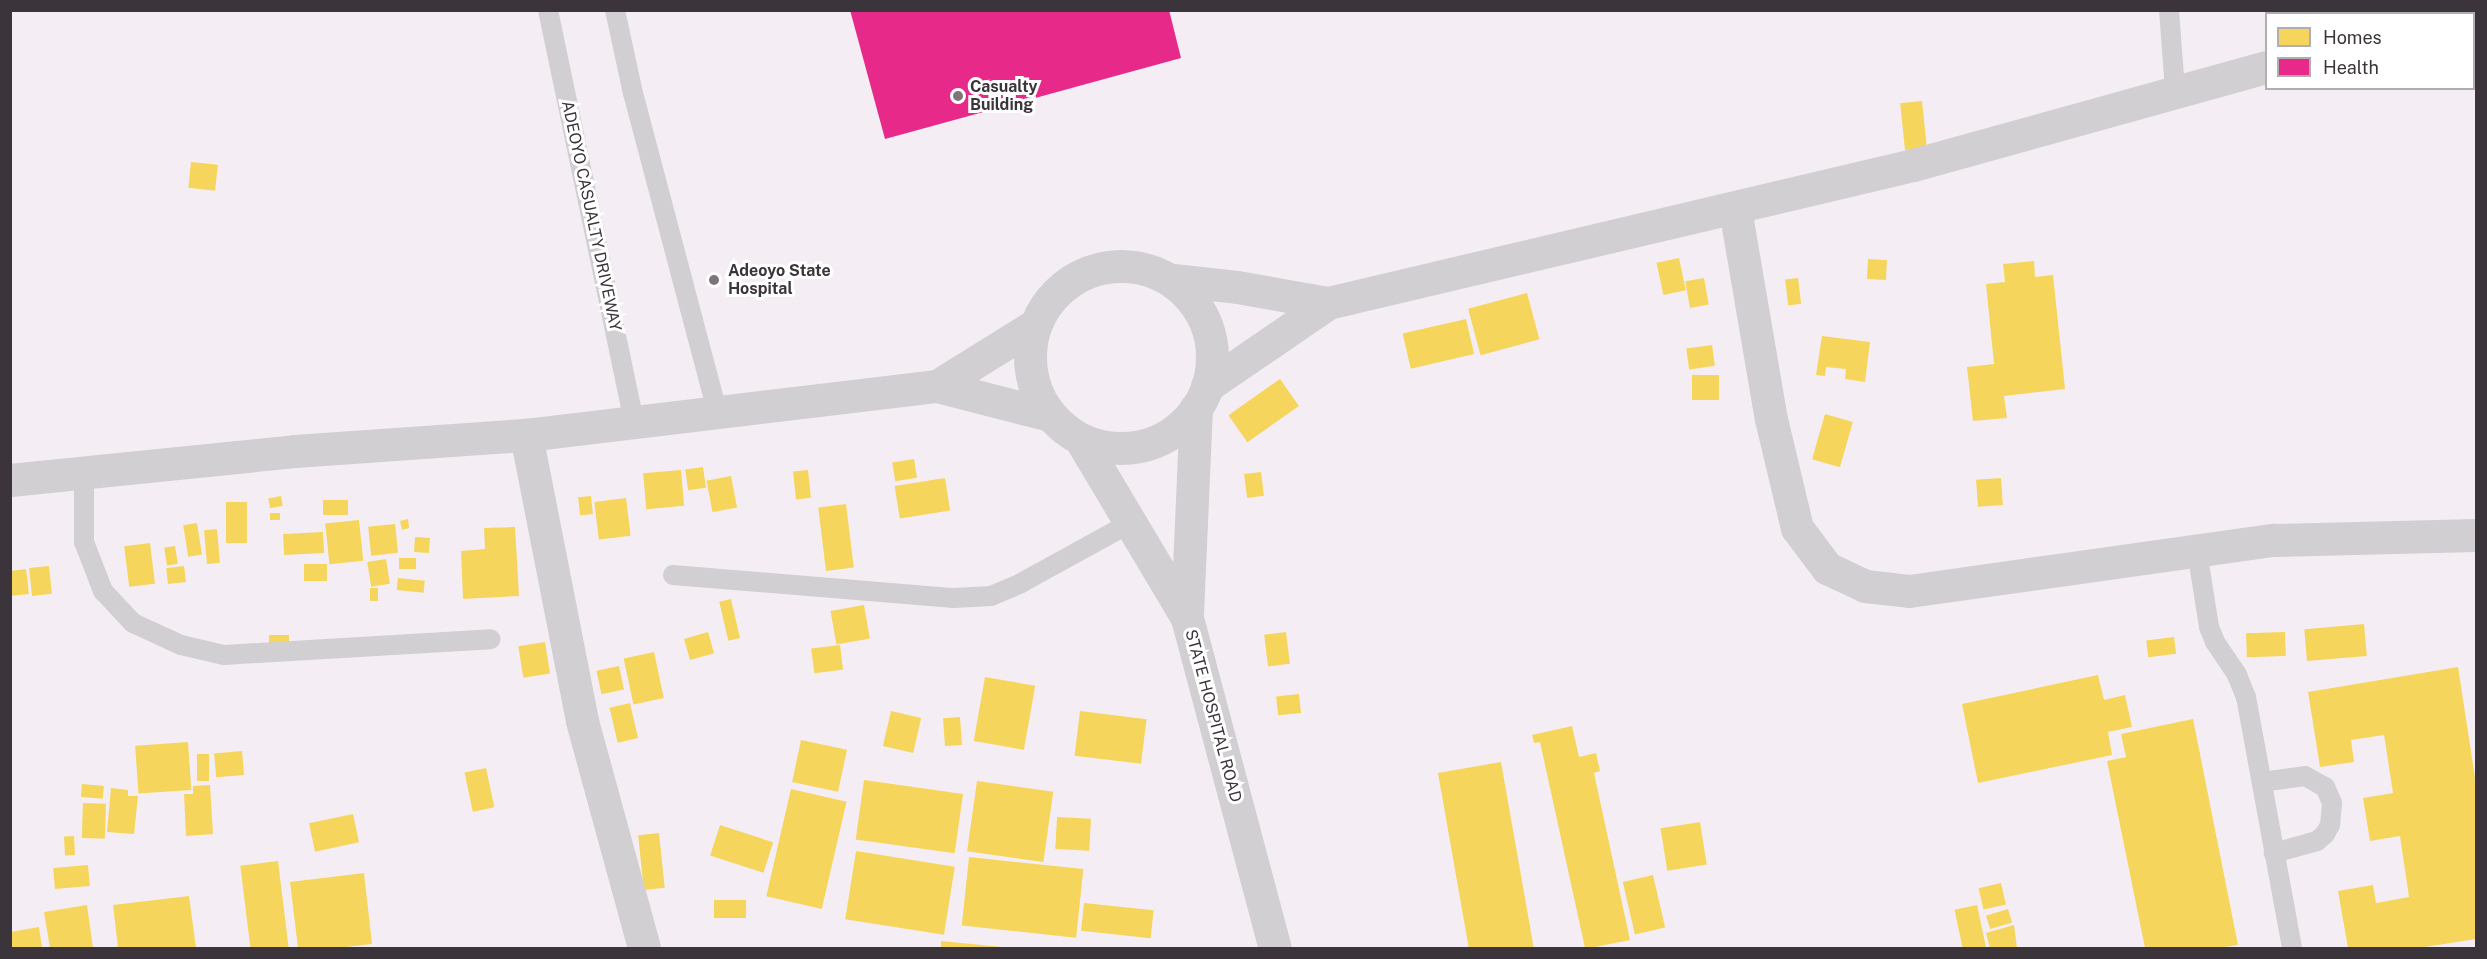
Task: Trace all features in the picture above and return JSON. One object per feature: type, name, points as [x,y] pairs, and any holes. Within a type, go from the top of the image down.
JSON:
[{"type":"street","points":[[1328,303],[1202,397],[1179,427],[1157,441],[1132,448],[1106,447],[1081,440],[1064,429],[1050,415],[1037,395],[1031,372],[1030,348],[1035,325],[1046,303],[1062,286],[1094,270],[1128,265],[1151,270],[1173,280],[1237,287],[1328,303],[1736,209],[1913,165],[2175,90],[2265,67]]},
{"type":"street","points":[[1736,209],[1771,419],[1797,528],[1827,568],[1865,586],[1908,591],[2274,540],[2476,535]]},
{"type":"street","points":[[1173,280],[1190,296],[1199,310],[1211,339],[1212,363],[1202,397]]},
{"type":"street","points":[[938,386],[1035,325]]},
{"type":"street","points":[[10,480],[295,452],[526,435],[938,386],[1050,415]]},
{"type":"street","name":"STATE HOSPITAL ROAD","points":[[1202,397],[1187,618],[1275,948]]},
{"type":"street","points":[[526,435],[582,722],[644,948]]},
{"type":"street","points":[[1081,440],[1187,618]]},
{"type":"lane","name":"ADEOYO CASUALTY DRIVEWAY","points":[[548,10],[634,421]]},
{"type":"lane","points":[[615,10],[633,93],[717,411]]},
{"type":"lane","points":[[2169,10],[2175,90]]},
{"type":"lane","points":[[84,472],[84,542],[103,591],[133,623],[181,645],[224,655],[491,639]]},
{"type":"lane","points":[[673,575],[954,598],[991,596],[1021,583],[1130,523]]},
{"type":"lane","points":[[2196,551],[2209,627],[2215,642],[2237,675],[2246,697],[2292,948]]},
{"type":"lane","points":[[2262,782],[2305,777],[2325,787],[2332,803],[2330,825],[2317,841],[2274,853]]},
{"type":"building: Homes","points":[[1922,101],[1927,148],[1905,150],[1900,103]]},
{"type":"building: Homes","points":[[191,162],[218,165],[215,191],[188,188]]},
{"type":"building: Homes","points":[[1679,258],[1686,290],[1663,295],[1657,263]]},
{"type":"building: Homes","points":[[1868,259],[1887,260],[1886,280],[1867,279]]},
{"type":"building: Homes","points":[[2034,261],[2035,277],[2053,275],[2065,389],[2004,396],[2007,418],[1973,421],[1967,367],[1994,364],[1986,284],[2005,282],[2003,264]]},
{"type":"building: Homes","points":[[1704,278],[1709,305],[1690,308],[1685,281]]},
{"type":"building: Homes","points":[[1798,278],[1801,304],[1788,305],[1785,280]]},
{"type":"building: Homes","points":[[1527,293],[1539,339],[1481,355],[1468,309]]},
{"type":"building: Homes","points":[[1466,319],[1474,354],[1411,369],[1403,334]]},
{"type":"building: Homes","points":[[1822,336],[1870,342],[1865,382],[1845,379],[1846,369],[1826,367],[1825,376],[1816,375]]},
{"type":"building: Homes","points":[[1712,345],[1715,366],[1689,369],[1686,349]]},
{"type":"building: Homes","points":[[1692,375],[1719,375],[1719,400],[1692,400]]},
{"type":"building: Homes","points":[[1280,379],[1299,406],[1247,442],[1228,415]]},
{"type":"building: Homes","points":[[1825,414],[1853,422],[1840,467],[1812,459]]},
{"type":"building: Homes","points":[[914,459],[917,478],[895,481],[892,462]]},
{"type":"building: Homes","points":[[703,467],[706,488],[688,490],[685,470]]},
{"type":"building: Homes","points":[[681,470],[684,506],[646,509],[643,473]]},
{"type":"building: Homes","points":[[808,470],[811,498],[796,499],[793,472]]},
{"type":"building: Homes","points":[[1261,472],[1264,496],[1247,498],[1244,474]]},
{"type":"building: Homes","points":[[731,476],[737,507],[713,512],[706,481]]},
{"type":"building: Homes","points":[[945,478],[950,511],[900,519],[895,486]]},
{"type":"building: Homes","points":[[2001,478],[2003,505],[1978,507],[1976,480]]},
{"type":"building: Homes","points":[[281,496],[283,506],[270,508],[268,498]]},
{"type":"building: Homes","points":[[591,496],[593,514],[580,515],[578,497]]},
{"type":"building: Homes","points":[[626,498],[631,536],[599,540],[594,502]]},
{"type":"building: Homes","points":[[323,500],[348,500],[348,515],[323,515]]},
{"type":"building: Homes","points":[[226,502],[247,502],[247,543],[226,543]]},
{"type":"building: Homes","points":[[846,504],[854,568],[826,571],[818,507]]},
{"type":"building: Homes","points":[[270,513],[280,513],[280,520],[270,520]]},
{"type":"building: Homes","points":[[408,519],[409,528],[402,530],[400,521]]},
{"type":"building: Homes","points":[[359,520],[363,561],[329,564],[325,524]]},
{"type":"building: Homes","points":[[197,523],[202,555],[188,557],[183,525]]},
{"type":"building: Homes","points":[[395,524],[398,553],[371,556],[368,527]]},
{"type":"building: Homes","points":[[515,527],[519,596],[463,599],[461,551],[485,549],[484,528]]},
{"type":"building: Homes","points":[[217,529],[220,563],[207,564],[204,530]]},
{"type":"building: Homes","points":[[323,532],[324,553],[284,555],[283,534]]},
{"type":"building: Homes","points":[[415,537],[430,538],[429,553],[414,552]]},
{"type":"building: Homes","points":[[150,543],[155,584],[129,587],[124,546]]},
{"type":"building: Homes","points":[[175,546],[178,564],[167,565],[164,548]]},
{"type":"building: Homes","points":[[399,558],[416,558],[416,569],[399,569]]},
{"type":"building: Homes","points":[[386,559],[390,584],[371,587],[367,562]]},
{"type":"building: Homes","points":[[304,564],[327,564],[327,581],[304,581]]},
{"type":"building: Homes","points":[[49,566],[52,594],[32,596],[29,568]]},
{"type":"building: Homes","points":[[184,566],[186,582],[168,584],[166,568]]},
{"type":"building: Homes","points":[[26,569],[29,594],[10,596],[10,571]]},
{"type":"building: Homes","points":[[398,578],[425,581],[424,593],[397,590]]},
{"type":"building: Homes","points":[[370,588],[378,588],[378,601],[370,601]]},
{"type":"building: Homes","points":[[731,599],[740,638],[728,641],[719,602]]},
{"type":"building: Homes","points":[[864,605],[870,638],[836,644],[831,611]]},
{"type":"building: Homes","points":[[2364,624],[2367,656],[2307,661],[2304,629]]},
{"type":"building: Homes","points":[[708,632],[714,653],[690,660],[684,639]]},
{"type":"building: Homes","points":[[1286,632],[1290,664],[1268,666],[1264,635]]},
{"type":"building: Homes","points":[[2285,632],[2286,656],[2247,657],[2246,633]]},
{"type":"building: Homes","points":[[269,635],[289,635],[289,643],[269,643]]},
{"type":"building: Homes","points":[[2174,637],[2176,654],[2148,657],[2146,640]]},
{"type":"building: Homes","points":[[545,642],[550,674],[523,678],[518,646]]},
{"type":"building: Homes","points":[[840,645],[843,670],[814,673],[811,649]]},
{"type":"building: Homes","points":[[654,652],[664,698],[633,704],[624,658]]},
{"type":"building: Homes","points":[[619,666],[624,689],[601,694],[597,671]]},
{"type":"building: Homes","points":[[2458,667],[2476,784],[2476,939],[2418,948],[2348,948],[2338,891],[2373,885],[2376,903],[2409,897],[2400,836],[2370,841],[2363,798],[2393,793],[2384,735],[2351,740],[2354,762],[2320,767],[2308,692]]},
{"type":"building: Homes","points":[[2098,675],[2104,700],[2125,695],[2132,727],[2108,732],[2112,755],[1978,783],[1962,704]]},
{"type":"building: Homes","points":[[985,677],[1035,686],[1024,750],[974,741]]},
{"type":"building: Homes","points":[[1299,694],[1301,713],[1278,715],[1276,696]]},
{"type":"building: Homes","points":[[630,703],[638,738],[618,743],[610,708]]},
{"type":"building: Homes","points":[[891,711],[921,718],[913,753],[883,746]]},
{"type":"building: Homes","points":[[1080,711],[1147,719],[1141,764],[1075,756]]},
{"type":"building: Homes","points":[[960,717],[962,745],[945,746],[943,718]]},
{"type":"building: Homes","points":[[2193,719],[2238,945],[2218,948],[2145,948],[2107,761],[2126,757],[2121,734]]},
{"type":"building: Homes","points":[[1572,726],[1579,757],[1596,753],[1600,771],[1594,773],[1630,940],[1590,948],[1585,948],[1540,742],[1534,743],[1532,735]]},
{"type":"building: Homes","points":[[801,740],[847,750],[838,792],[792,782]]},
{"type":"building: Homes","points":[[188,742],[191,790],[138,794],[135,746]]},
{"type":"building: Homes","points":[[242,751],[244,775],[216,777],[214,753]]},
{"type":"building: Homes","points":[[197,754],[209,754],[209,781],[197,781]]},
{"type":"building: Homes","points":[[1501,762],[1534,948],[1469,948],[1438,773]]},
{"type":"building: Homes","points":[[486,768],[494,807],[473,812],[464,773]]},
{"type":"building: Homes","points":[[864,780],[963,794],[955,853],[856,839]]},
{"type":"building: Homes","points":[[977,781],[1053,792],[1043,862],[967,851]]},
{"type":"building: Homes","points":[[82,784],[104,786],[103,799],[81,797]]},
{"type":"building: Homes","points":[[210,785],[213,834],[186,836],[184,794],[193,794],[193,786]]},
{"type":"building: Homes","points":[[111,788],[128,790],[128,796],[138,796],[134,834],[107,832]]},
{"type":"building: Homes","points":[[791,789],[847,802],[822,909],[766,896]]},
{"type":"building: Homes","points":[[83,803],[106,804],[105,839],[82,838]]},
{"type":"building: Homes","points":[[353,814],[359,842],[315,852],[309,823]]},
{"type":"building: Homes","points":[[1057,817],[1091,819],[1089,851],[1055,849]]},
{"type":"building: Homes","points":[[1700,822],[1707,864],[1667,871],[1660,828]]},
{"type":"building: Homes","points":[[720,825],[773,842],[763,873],[710,855]]},
{"type":"building: Homes","points":[[659,833],[665,888],[644,890],[638,835]]},
{"type":"building: Homes","points":[[74,836],[75,855],[65,855],[64,837]]},
{"type":"building: Homes","points":[[856,851],[955,867],[944,935],[845,919]]},
{"type":"building: Homes","points":[[969,857],[1083,869],[1076,938],[962,926]]},
{"type":"building: Homes","points":[[278,861],[289,948],[250,948],[240,866]]},
{"type":"building: Homes","points":[[88,865],[90,886],[55,889],[53,868]]},
{"type":"building: Homes","points":[[364,873],[372,944],[337,948],[298,948],[290,882]]},
{"type":"building: Homes","points":[[1653,875],[1665,928],[1635,935],[1623,882]]},
{"type":"building: Homes","points":[[2001,883],[2006,904],[1984,910],[1979,888]]},
{"type":"building: Homes","points":[[189,896],[196,948],[118,948],[113,905]]},
{"type":"building: Homes","points":[[714,900],[746,900],[746,918],[714,918]]},
{"type":"building: Homes","points":[[1084,903],[1154,910],[1151,938],[1081,931]]},
{"type":"building: Homes","points":[[87,905],[93,948],[50,948],[44,912]]},
{"type":"building: Homes","points":[[1977,905],[1986,948],[1963,948],[1955,910]]},
{"type":"building: Homes","points":[[2008,909],[2012,922],[1990,929],[1986,916]]},
{"type":"building: Homes","points":[[2014,925],[2017,948],[1990,948],[1986,933]]},
{"type":"building: Homes","points":[[39,927],[42,948],[10,948],[10,932]]},
{"type":"building: Homes","points":[[941,941],[1002,947],[1002,948],[941,948]]},
{"type":"building: Health","name":"Casualty Building","points":[[850,10],[1169,10],[1181,58],[885,139]]},
{"type":"place","name":"Casualty Building","points":[[958,96]]},
{"type":"place","name":"Adeoyo State Hospital","points":[[714,280]]}]
